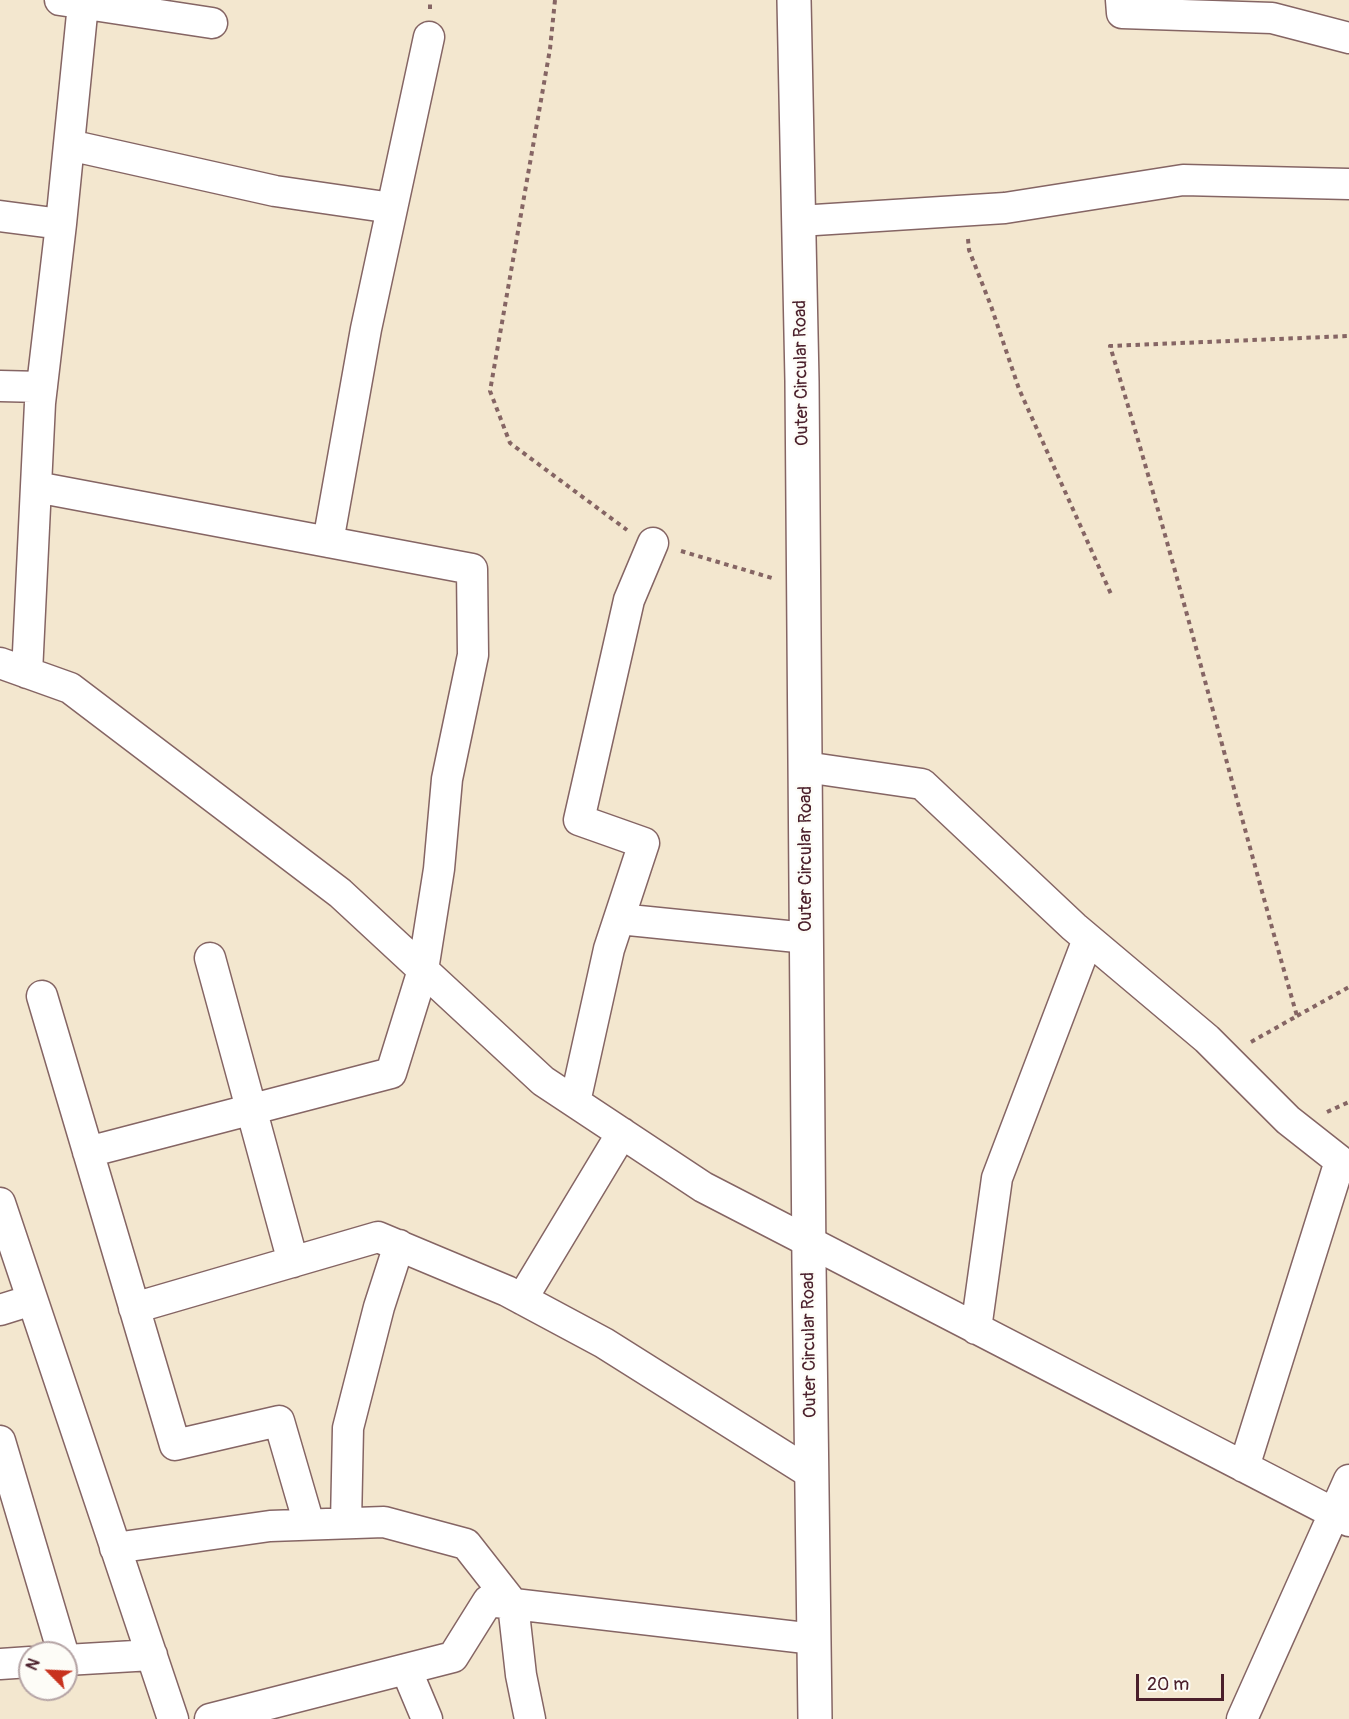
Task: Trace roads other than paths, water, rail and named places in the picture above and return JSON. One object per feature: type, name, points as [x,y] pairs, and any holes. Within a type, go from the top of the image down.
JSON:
[{"type":"street","name":"Outer Circular Road","points":[[794,0],[804,588],[815,1719]]},
{"type":"street","points":[[1121,0],[1122,12],[1272,18],[1349,38]]},
{"type":"street","points":[[212,23],[72,2],[69,144],[42,387],[36,487],[14,668],[70,688],[340,893],[543,1081],[704,1187],[1342,1517]]},
{"type":"street","points":[[328,542],[366,329],[429,37]]},
{"type":"street","points":[[69,144],[275,191],[392,207]]},
{"type":"street","points":[[799,221],[1005,208],[1183,180],[1349,184]]},
{"type":"street","points":[[0,216],[61,224]]},
{"type":"street","points":[[0,386],[42,387]]},
{"type":"street","points":[[36,487],[472,569],[473,655],[447,779],[440,869],[423,970],[391,1073],[88,1152]]},
{"type":"street","points":[[575,1102],[609,949],[644,843],[579,820],[628,600],[653,543]]},
{"type":"street","points":[[805,767],[922,784],[1088,939],[1207,1039],[1288,1120],[1345,1165],[1244,1467]]},
{"type":"street","points":[[620,919],[807,938]]},
{"type":"street","points":[[976,1329],[997,1178],[1088,939]]},
{"type":"street","points":[[210,958],[293,1262]]},
{"type":"street","points":[[42,996],[175,1445],[279,1421],[309,1524]]},
{"type":"street","points":[[522,1299],[622,1133]]},
{"type":"street","points":[[0,1203],[173,1719]]},
{"type":"street","points":[[134,1308],[378,1237],[522,1299],[604,1343],[812,1474]]},
{"type":"street","points":[[346,1523],[348,1428],[379,1307],[399,1245]]},
{"type":"street","points":[[0,1310],[32,1300]]},
{"type":"street","points":[[0,1441],[59,1641]]},
{"type":"street","points":[[1242,1719],[1342,1517],[1349,1480]]},
{"type":"street","points":[[115,1548],[270,1526],[384,1522],[466,1544],[513,1604],[521,1675],[530,1719]]},
{"type":"street","points":[[210,1719],[453,1657],[488,1601],[814,1639]]},
{"type":"street","points":[[78,1659],[152,1655]]},
{"type":"street","points":[[0,1664],[18,1663]]},
{"type":"street","points":[[406,1669],[427,1719]]}]
